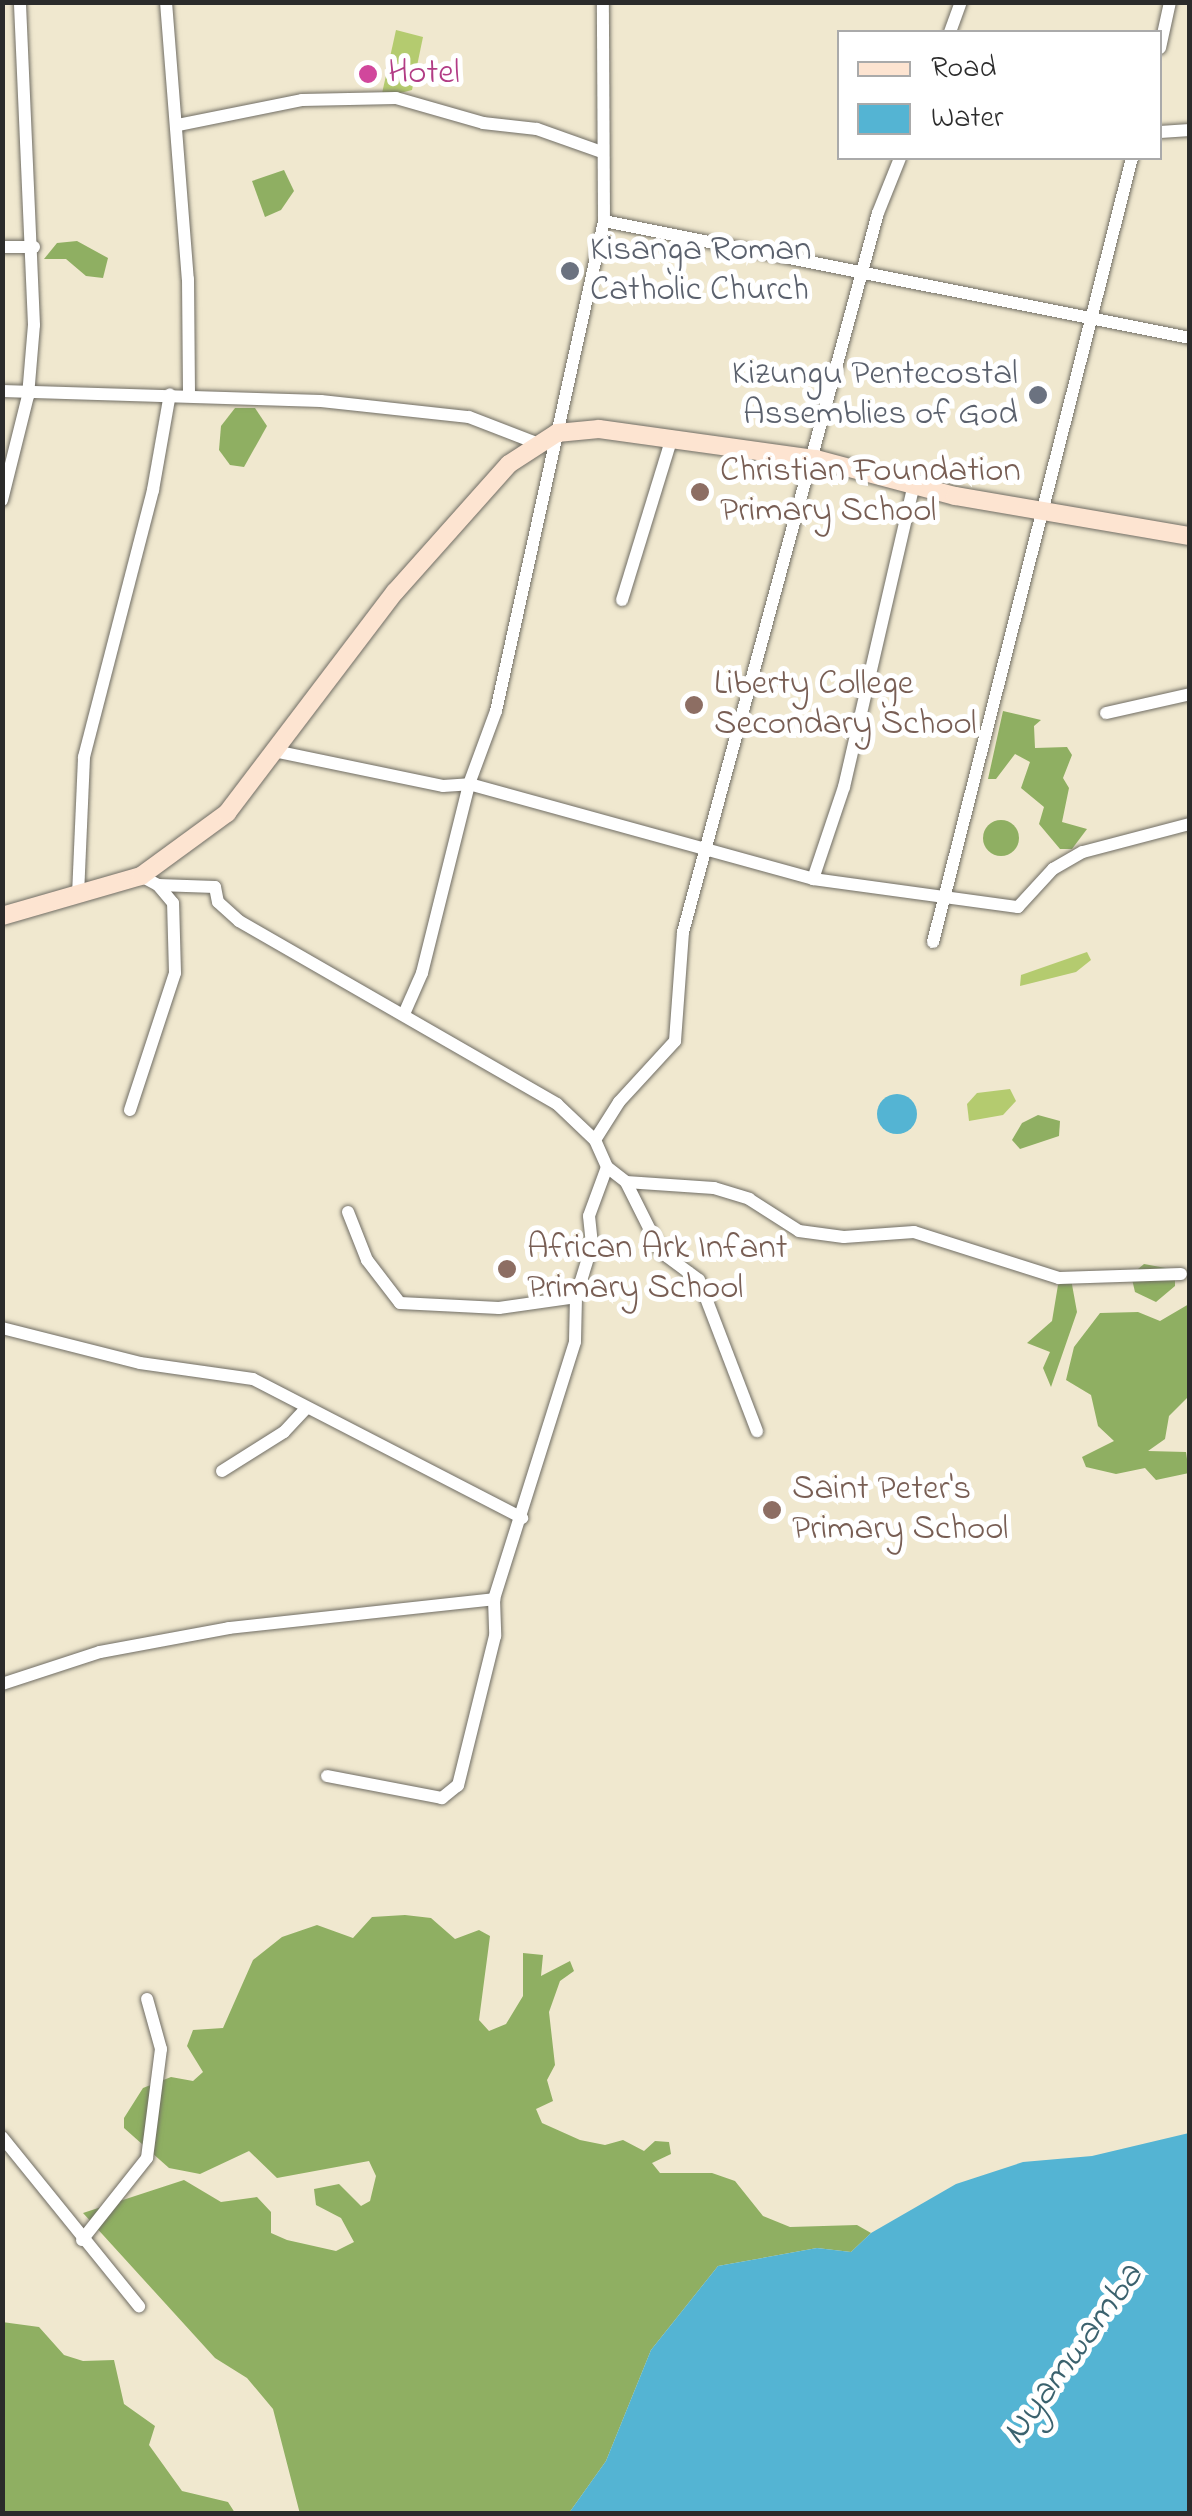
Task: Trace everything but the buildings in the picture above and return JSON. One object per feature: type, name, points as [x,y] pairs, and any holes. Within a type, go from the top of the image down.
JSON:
[{"type":"street","points":[[2,500],[28,396],[34,247],[20,2]]},
{"type":"street","points":[[166,2],[178,125],[190,394]]},
{"type":"street","points":[[404,1014],[422,973],[469,784],[496,711],[604,222],[603,2]]},
{"type":"street","points":[[951,30],[961,2]]},
{"type":"street","points":[[1162,39],[1170,2]]},
{"type":"street","points":[[178,125],[318,98],[396,98],[483,123],[537,130],[602,152]]},
{"type":"street","points":[[1162,132],[1190,130]]},
{"type":"street","points":[[595,1140],[618,1102],[675,1041],[682,1004],[678,953],[744,695],[816,459],[862,274],[899,160]]},
{"type":"street","points":[[933,942],[1095,323],[1132,160]]},
{"type":"street","points":[[604,222],[1095,323],[1190,338]]},
{"type":"street","points":[[2,246],[34,247]]},
{"type":"street","points":[[2,390],[28,396],[190,394],[469,417],[536,443]]},
{"type":"street","points":[[78,895],[84,757],[153,490],[170,394]]},
{"type":"street","points":[[149,880],[226,813],[278,752],[395,592],[509,464],[557,432],[599,430],[816,459],[913,487],[1190,536]]},
{"type":"street","points":[[622,600],[670,440]]},
{"type":"street","points":[[812,879],[844,788],[913,487]]},
{"type":"street","points":[[1106,714],[1190,694]]},
{"type":"street","points":[[278,752],[443,786],[469,784],[812,879],[1018,907],[1054,869],[1083,852],[1190,824]]},
{"type":"street","points":[[130,1110],[175,972],[173,903],[149,880]]},
{"type":"street","points":[[2,916],[149,880],[207,882],[239,921],[557,1104],[595,1140],[607,1167],[626,1182],[661,1252],[699,1280],[757,1432]]},
{"type":"street","points":[[327,1776],[442,1798],[458,1785],[494,1636],[494,1600],[575,1342],[576,1297],[592,1245],[590,1216],[607,1167]]},
{"type":"street","points":[[626,1182],[714,1188],[750,1200],[799,1231],[844,1237],[914,1232],[1042,1275],[1097,1280],[1180,1274]]},
{"type":"street","points":[[348,1212],[367,1260],[400,1303],[500,1308],[576,1297]]},
{"type":"street","points":[[2,1328],[140,1362],[235,1373],[522,1518]]},
{"type":"street","points":[[222,1471],[284,1432],[306,1408]]},
{"type":"street","points":[[2,1684],[100,1652],[229,1628],[494,1600]]},
{"type":"street","points":[[82,2240],[147,2158],[161,2050],[147,1999]]},
{"type":"street","points":[[2,2137],[82,2240],[140,2306]]},
{"type":"green space","points":[[396,30],[423,37],[412,90],[381,98]]},
{"type":"green space","points":[[284,170],[294,191],[281,210],[265,217],[252,181]]},
{"type":"green space","points":[[77,241],[108,258],[103,278],[86,276],[66,259],[44,259],[57,243]]},
{"type":"green space","points":[[235,408],[255,408],[267,426],[244,467],[230,465],[219,450],[221,426]]},
{"type":"green space","points":[[1003,711],[1041,720],[1034,726],[1035,748],[1067,747],[1072,755],[1063,778],[1069,788],[1062,822],[1087,829],[1072,849],[1060,849],[1039,824],[1044,807],[1021,788],[1030,762],[1015,754],[996,779],[988,779]]},
{"type":"green space","points":[[1001,820],[1014,825],[1019,838],[1014,851],[1001,856],[988,851],[983,838],[988,825]]},
{"type":"green space","points":[[1087,952],[1091,960],[1076,972],[1020,986],[1021,975]]},
{"type":"green space","points":[[1010,1089],[1016,1101],[1003,1115],[969,1121],[967,1104],[977,1093]]},
{"type":"green space","points":[[1038,1115],[1060,1121],[1059,1136],[1020,1149],[1012,1140],[1022,1123]]},
{"type":"green space","points":[[1144,1264],[1171,1269],[1175,1276],[1175,1286],[1156,1302],[1135,1292],[1131,1275]]},
{"type":"green space","points":[[1071,1279],[1077,1312],[1051,1387],[1043,1368],[1050,1352],[1027,1343],[1052,1321],[1058,1285]]},
{"type":"green space","points":[[1189,1304],[1189,1396],[1169,1416],[1165,1439],[1148,1451],[1186,1452],[1189,1473],[1156,1480],[1145,1468],[1116,1474],[1086,1467],[1082,1457],[1114,1441],[1098,1426],[1091,1395],[1066,1380],[1074,1347],[1100,1313],[1138,1312],[1160,1321]]},
{"type":"green space","points":[[372,1917],[431,1918],[455,1939],[479,1930],[490,1936],[479,2020],[489,2031],[506,2024],[523,1996],[523,1953],[543,1955],[541,1976],[570,1961],[574,1971],[560,1981],[549,2012],[555,2065],[547,2080],[553,2101],[536,2109],[542,2123],[580,2140],[605,2145],[623,2140],[644,2151],[655,2141],[669,2142],[671,2154],[652,2163],[660,2173],[712,2173],[735,2181],[763,2216],[790,2227],[857,2225],[871,2233],[851,2252],[817,2248],[718,2266],[651,2350],[606,2461],[569,2513],[300,2514],[273,2409],[247,2378],[215,2358],[83,2213],[184,2180],[221,2202],[257,2197],[271,2212],[271,2233],[287,2240],[336,2251],[354,2242],[341,2218],[316,2205],[314,2189],[339,2184],[361,2206],[370,2201],[376,2176],[369,2161],[277,2178],[249,2151],[200,2174],[169,2168],[124,2128],[124,2118],[143,2088],[171,2077],[193,2081],[203,2072],[187,2046],[193,2030],[223,2028],[253,1960],[282,1937],[317,1925],[353,1938]]},
{"type":"green space","points":[[2,2322],[39,2327],[64,2355],[83,2361],[114,2360],[124,2404],[155,2426],[149,2445],[182,2491],[228,2502],[235,2513],[3,2513]]},
{"type":"water","points":[[897,1094],[911,1100],[917,1114],[911,1128],[897,1134],[883,1128],[877,1114],[883,1100]]},
{"type":"water","name":"Nyamwamba","points":[[1189,2133],[1189,2513],[569,2513],[606,2461],[651,2350],[718,2266],[817,2248],[851,2252],[871,2233],[956,2184],[1023,2162],[1092,2156]]},
{"type":"place","name":"Hotel","points":[[368,74]]},
{"type":"place","name":"Kisanga Roman Catholic Church","points":[[570,271]]},
{"type":"place","name":"Kizungu Pentecostal Assemblies of God","points":[[1038,395]]},
{"type":"place","name":"Christian Foundation Primary School","points":[[700,492]]},
{"type":"place","name":"Liberty College Secondary School","points":[[694,705]]},
{"type":"place","name":"African Ark Infant Primary School","points":[[507,1269]]},
{"type":"place","name":"Saint Peter's Primary School","points":[[772,1510]]}]
